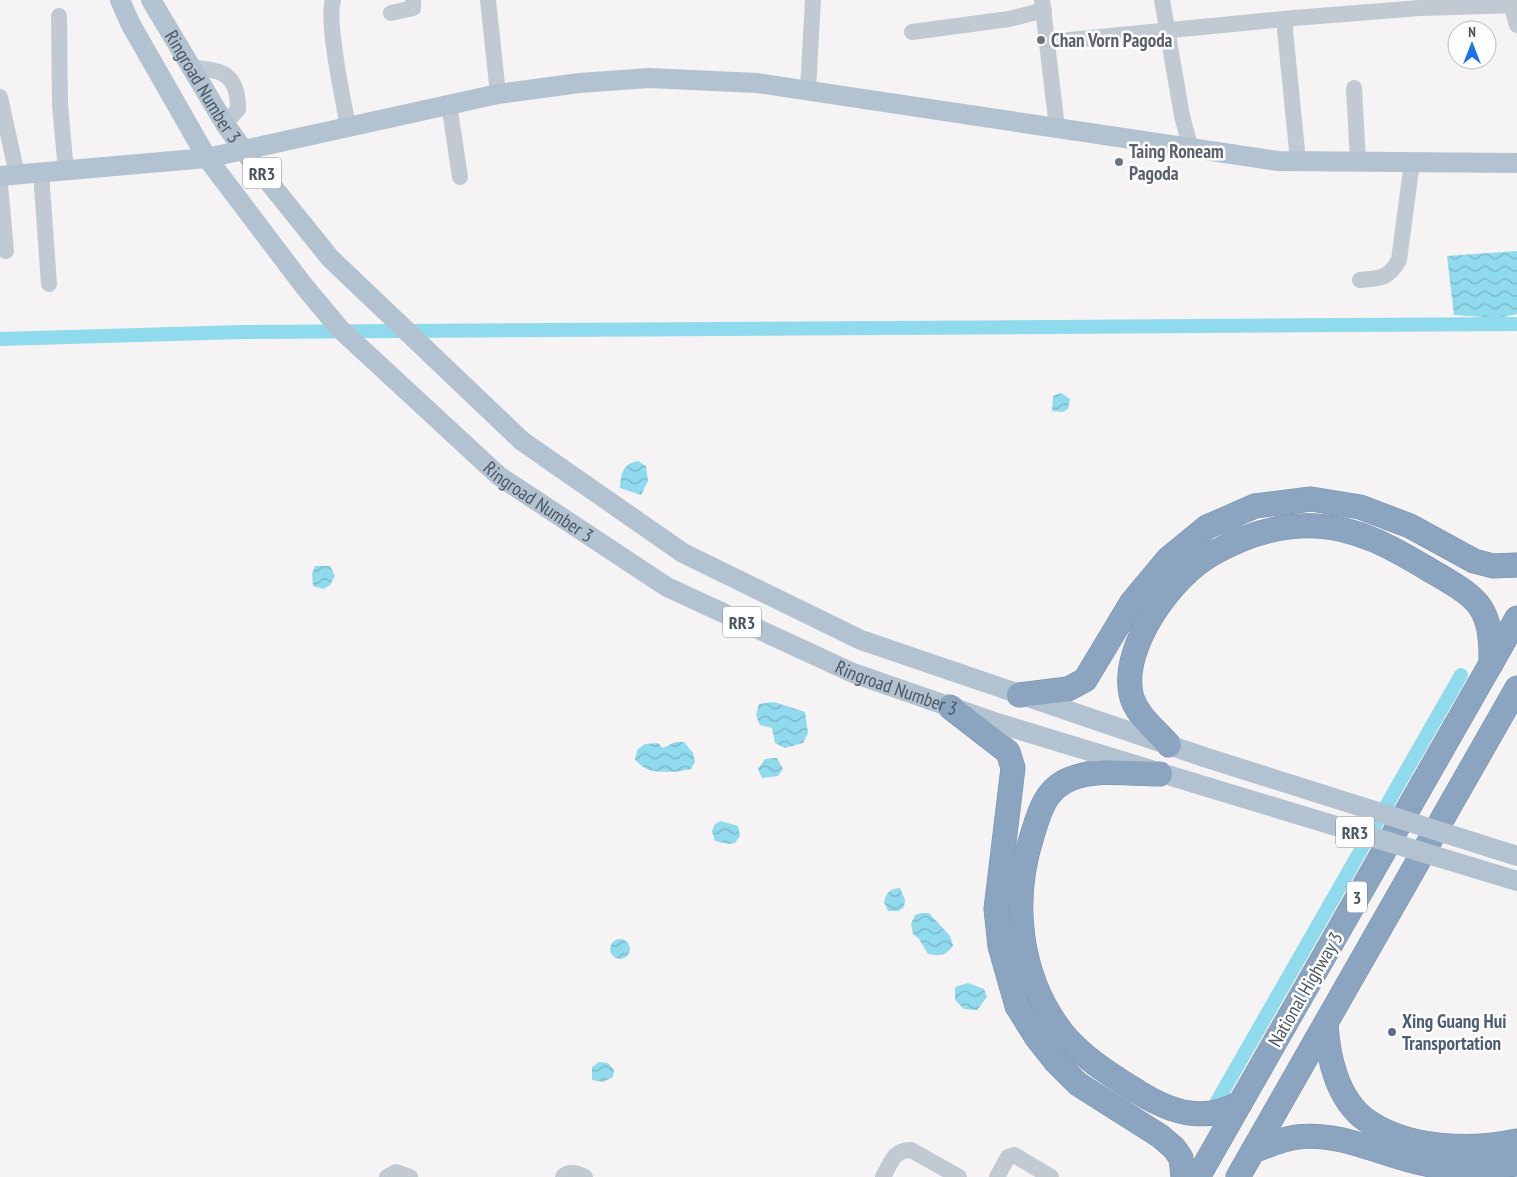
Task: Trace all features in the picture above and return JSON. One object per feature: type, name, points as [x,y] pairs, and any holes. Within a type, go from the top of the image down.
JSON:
[{"type":"highway","points":[[1020,695],[1068,689],[1085,680],[1132,602],[1168,559],[1207,527],[1255,506],[1311,499],[1360,507],[1410,526],[1474,560],[1493,566],[1517,565]]},
{"type":"highway","points":[[1169,745],[1138,711],[1131,695],[1129,675],[1132,656],[1141,635],[1151,617],[1187,572],[1211,554],[1265,531],[1315,526],[1335,527],[1366,536],[1464,590],[1480,604],[1488,618],[1491,664]]},
{"type":"highway","name":"National Highway 3","points":[[1198,1177],[1517,618]]},
{"type":"highway","name":"National Highway 3","points":[[1238,1177],[1517,688]]},
{"type":"highway","points":[[950,707],[1008,752],[1014,768],[996,910],[1000,946],[1017,1006],[1037,1038],[1056,1062],[1078,1084],[1160,1136],[1174,1148],[1181,1158],[1183,1177]]},
{"type":"highway","points":[[1160,774],[1084,775],[1069,780],[1054,790],[1042,802],[1030,843],[1023,880],[1020,920],[1027,959],[1041,997],[1061,1031],[1088,1058],[1123,1082],[1156,1103],[1192,1113],[1224,1112],[1240,1103]]},
{"type":"highway","points":[[1326,1024],[1328,1044],[1338,1082],[1348,1099],[1365,1120],[1396,1134],[1428,1144],[1463,1147],[1517,1141]]},
{"type":"highway","points":[[1253,1151],[1280,1141],[1310,1136],[1331,1138],[1436,1166],[1484,1168],[1517,1164]]},
{"type":"main road","name":"Ringroad Number 3","points":[[120,0],[130,23],[207,158],[339,328],[499,476],[667,587],[853,673],[950,707],[1160,774],[1517,882]]},
{"type":"main road","name":"Ringroad Number 3","points":[[151,0],[225,124],[244,151],[330,258],[522,441],[683,552],[861,640],[1204,757],[1517,856]]},
{"type":"main road","points":[[9,175],[207,158],[498,94],[579,83],[649,78],[757,83],[1278,161],[1517,162]]},
{"type":"street","points":[[333,0],[330,8],[348,126]]},
{"type":"street","points":[[391,13],[413,8],[413,0]]},
{"type":"street","points":[[488,0],[498,94]]},
{"type":"street","points":[[808,90],[813,0]]},
{"type":"street","points":[[1162,0],[1182,116],[1190,149]]},
{"type":"street","points":[[1049,42],[1420,8],[1513,4],[1517,26]]},
{"type":"street","points":[[912,32],[1009,19],[1043,5],[1049,42],[1057,128]]},
{"type":"street","points":[[59,16],[60,105],[66,171]]},
{"type":"street","points":[[1286,19],[1285,30],[1298,161]]},
{"type":"street","points":[[192,68],[215,69],[230,79],[238,96],[238,109],[225,124]]},
{"type":"street","points":[[1354,88],[1358,161]]},
{"type":"street","points":[[0,97],[9,175]]},
{"type":"street","points":[[449,104],[460,176]]},
{"type":"street","points":[[1360,280],[1384,277],[1392,272],[1399,260],[1412,162]]},
{"type":"street","points":[[41,173],[49,284]]},
{"type":"street","points":[[0,185],[6,251]]},
{"type":"street","points":[[883,1177],[896,1153],[902,1150],[911,1150],[959,1177]]},
{"type":"street","points":[[996,1177],[1008,1157],[1014,1156],[1051,1177]]},
{"type":"street","points":[[387,1177],[396,1172],[410,1177]]},
{"type":"street","points":[[563,1177],[569,1172],[577,1173],[584,1177]]},
{"type":"water","points":[[1517,251],[1517,314],[1499,318],[1454,315],[1447,256]]},
{"type":"water","points":[[1061,393],[1070,399],[1068,409],[1063,412],[1052,411],[1053,396]]},
{"type":"water","points":[[638,461],[646,466],[648,481],[641,495],[620,488],[623,470],[633,462]]},
{"type":"water","points":[[315,566],[330,566],[335,576],[330,585],[323,589],[313,586],[312,574]]},
{"type":"water","points":[[774,702],[805,712],[808,733],[803,743],[785,748],[775,743],[772,728],[760,725],[756,715],[759,704]]},
{"type":"water","points":[[675,742],[684,742],[693,753],[695,762],[691,769],[661,772],[649,770],[635,760],[637,750],[645,744],[658,743],[663,748]]},
{"type":"water","points":[[777,758],[783,769],[778,776],[762,778],[758,769],[765,759]]},
{"type":"water","points":[[721,821],[738,826],[740,836],[735,843],[729,844],[715,841],[712,831],[715,824]]},
{"type":"water","points":[[900,888],[905,900],[904,907],[899,911],[888,911],[884,902],[886,896],[891,890]]},
{"type":"water","points":[[929,913],[950,936],[953,945],[951,949],[939,955],[928,954],[919,939],[913,934],[911,924],[915,915]]},
{"type":"water","points":[[620,939],[627,942],[630,949],[627,956],[620,959],[613,956],[610,949],[613,942]]},
{"type":"water","points":[[968,983],[984,989],[987,997],[977,1010],[964,1009],[955,1000],[955,987]]},
{"type":"water","points":[[599,1062],[608,1063],[614,1070],[613,1077],[603,1082],[592,1080],[592,1067]]},
{"type":"waterway","points":[[0,339],[242,332],[1517,324]]},
{"type":"waterway","points":[[1215,1105],[1461,675]]},
{"type":"place","name":"Chan Vorn Pagoda","points":[[1041,40]]},
{"type":"place","name":"Taing Roneam Pagoda","points":[[1119,162]]},
{"type":"place","name":"Xing Guang Hui Transportation","points":[[1392,1032]]}]
